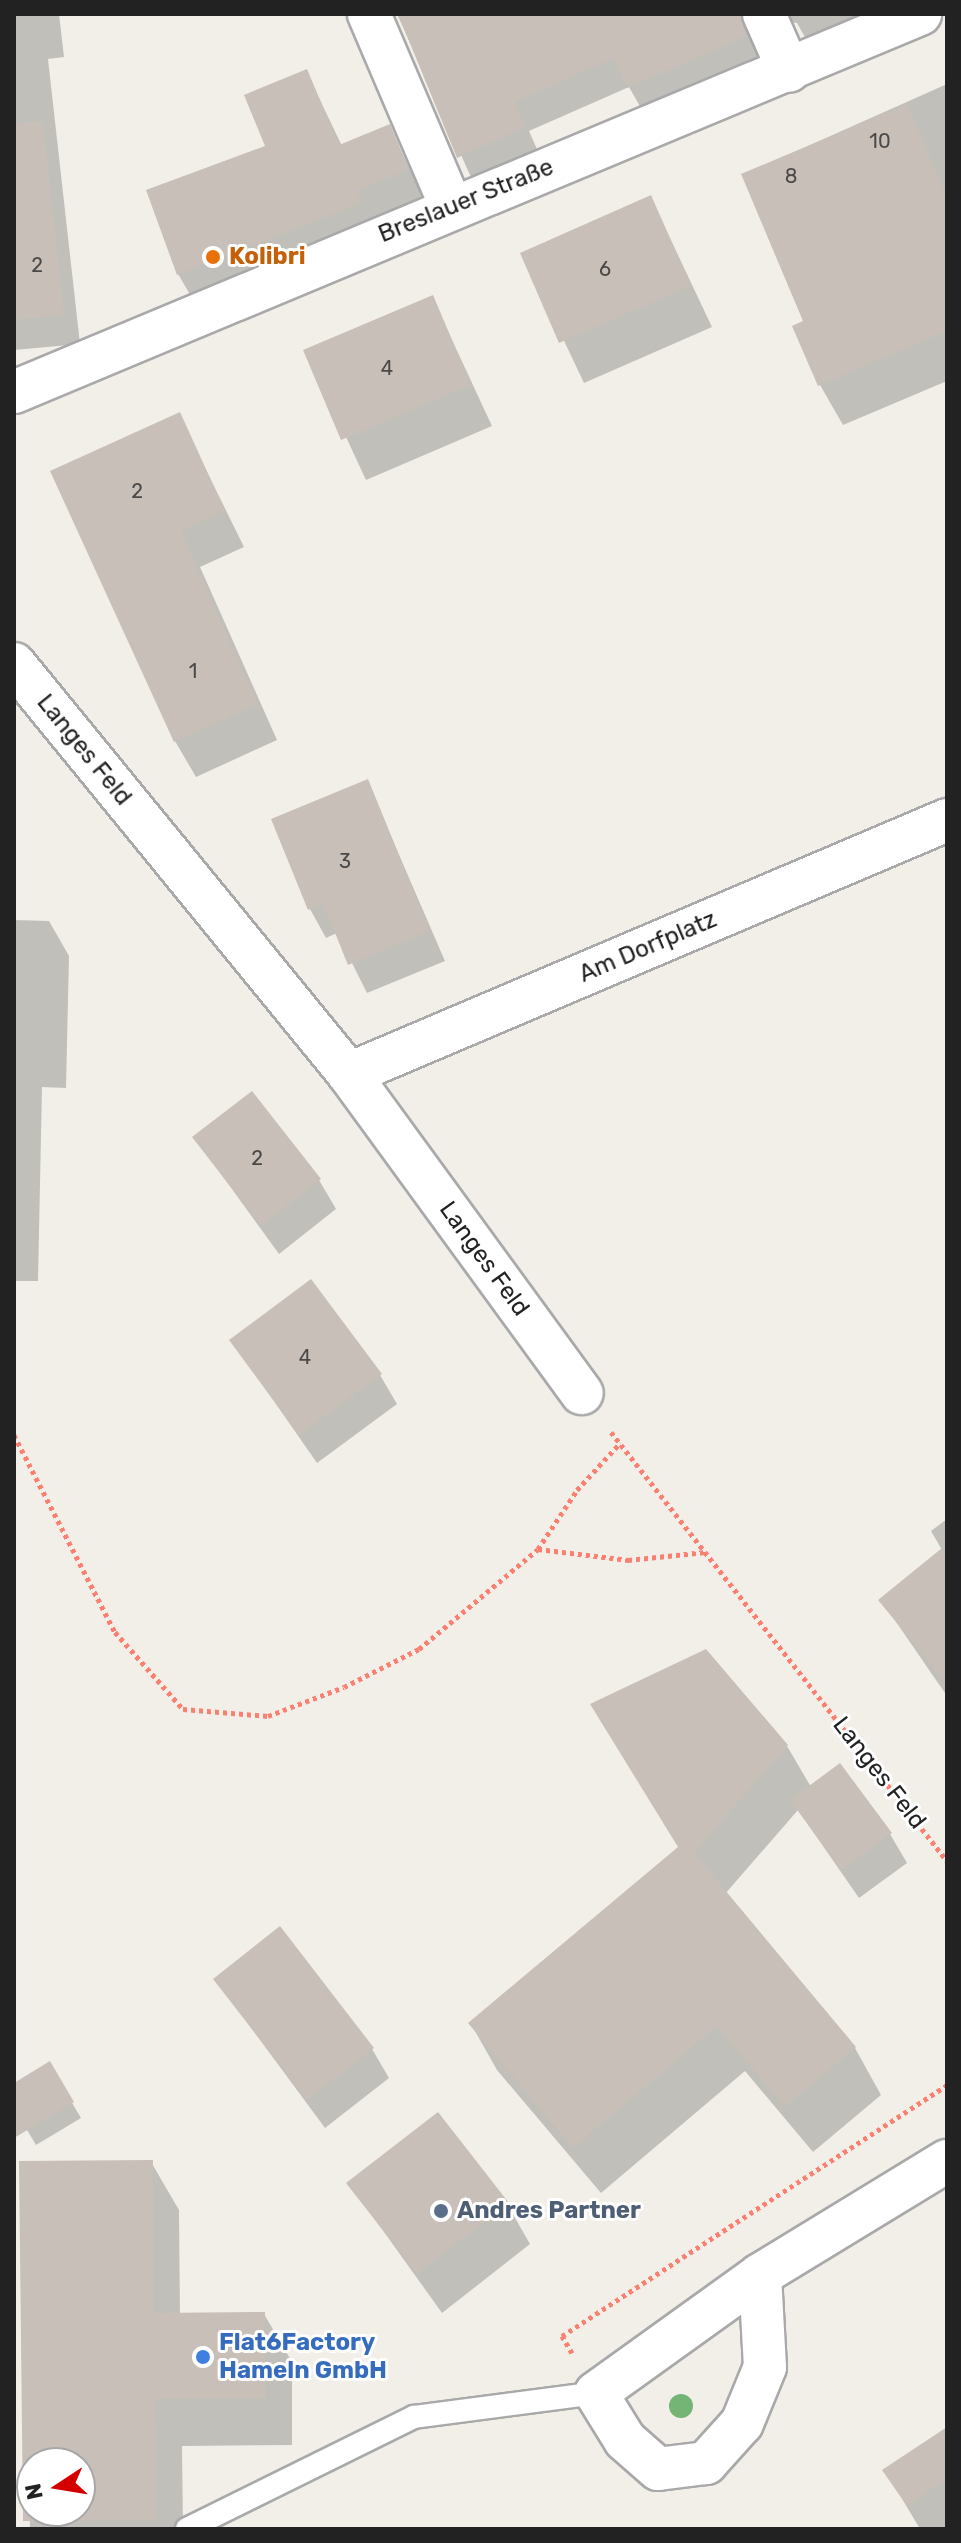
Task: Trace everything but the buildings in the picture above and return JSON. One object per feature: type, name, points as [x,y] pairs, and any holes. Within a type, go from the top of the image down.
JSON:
[{"type":"street","points":[[369,14],[451,206]]},
{"type":"street","points":[[764,14],[789,71]]},
{"type":"street","name":"Breslauer Straße","points":[[14,392],[451,206],[789,71],[920,14]]},
{"type":"street","name":"Langes Feld","points":[[14,664],[349,1074],[582,1393]]},
{"type":"street","name":"Am Dorfplatz","points":[[349,1074],[947,820]]},
{"type":"street","points":[[760,2275],[765,2367],[742,2423],[706,2463],[658,2469],[625,2440],[596,2393],[760,2275],[947,2161]]},
{"type":"lane","points":[[187,2529],[414,2417],[596,2393]]},
{"type":"path","name":"Langes Feld","points":[[582,1393],[947,1861]]},
{"type":"path","points":[[14,1435],[115,1632],[183,1709],[268,1716],[344,1687],[419,1649],[538,1549],[577,1490],[620,1443]]},
{"type":"path","points":[[538,1549],[628,1560],[706,1552]]},
{"type":"path","points":[[596,2393],[562,2336],[947,2085]]},
{"type":"place","name":"Kolibri","points":[[213,257]]},
{"type":"place","name":"Andres Partner","points":[[441,2211]]},
{"type":"place","name":"Flat6Factory Hameln GmbH","points":[[203,2357]]}]
